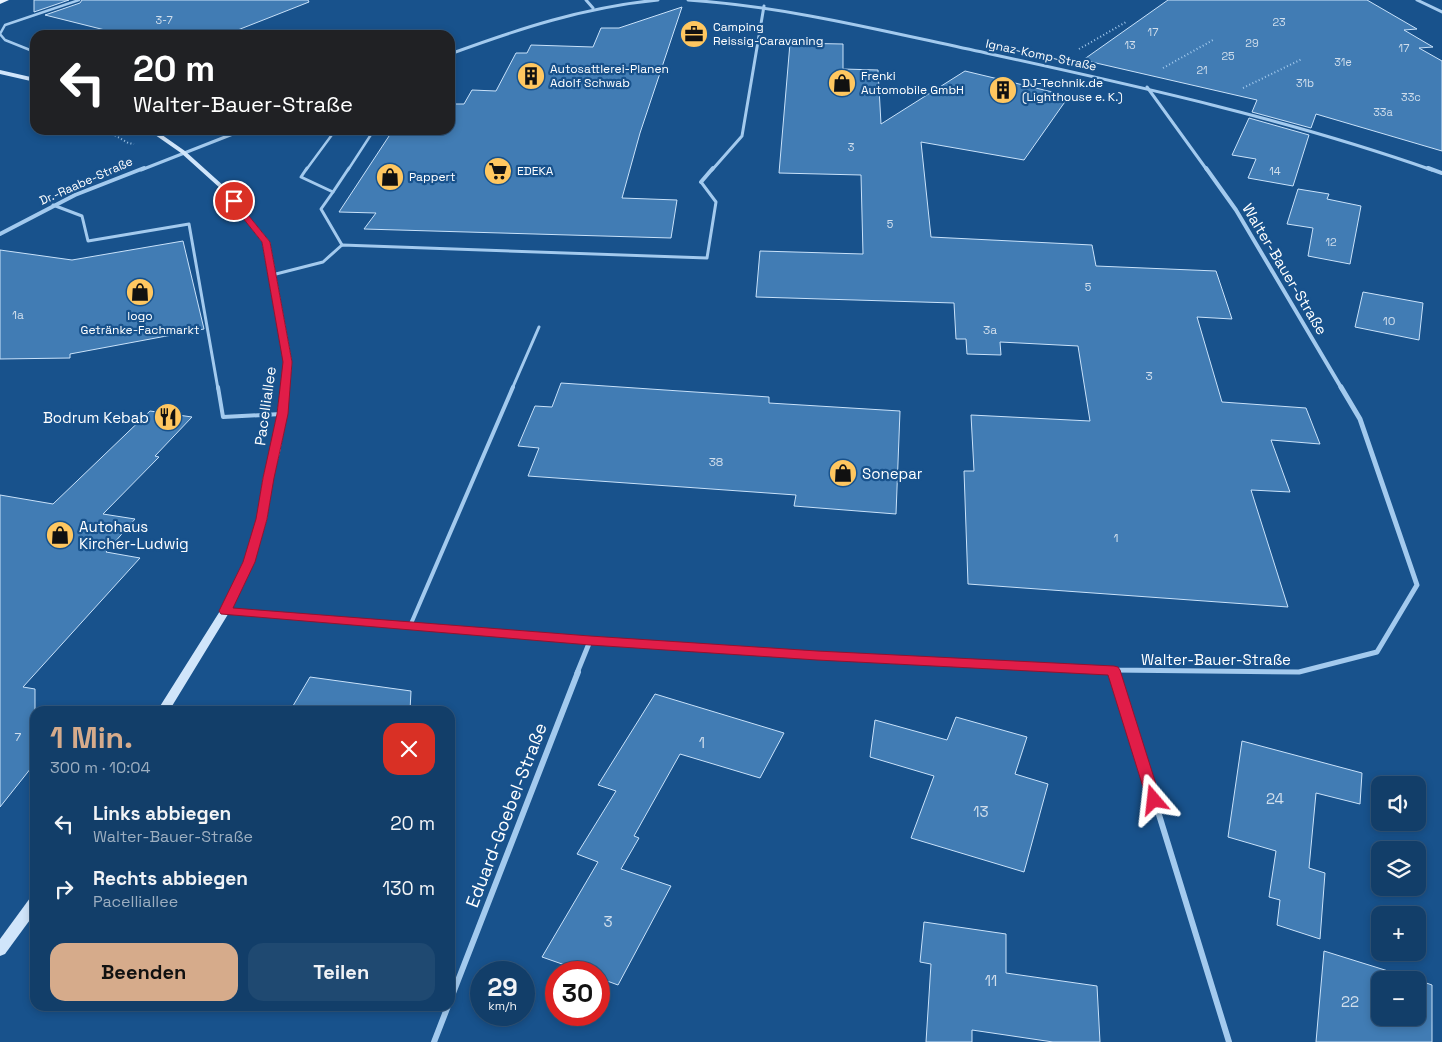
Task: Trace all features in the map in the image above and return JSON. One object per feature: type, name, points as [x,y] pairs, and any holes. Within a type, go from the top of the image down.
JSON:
[{"type":"main road","points":[[0,2],[6,0]]},
{"type":"main road","points":[[0,72],[30,79]]},
{"type":"main road","name":"Pacelliallee","points":[[158,135],[183,152],[223,188],[266,242],[288,362],[282,414],[268,478],[262,519],[249,562],[225,611],[166,706]]},
{"type":"main road","points":[[0,950],[30,909]]},
{"type":"street","points":[[586,0],[593,8]]},
{"type":"street","points":[[455,52],[552,17],[593,8],[658,0]]},
{"type":"street","name":"Ignaz-Komp-Straße","points":[[688,0],[764,6],[1134,85],[1301,127],[1442,173]]},
{"type":"street","points":[[1418,0],[1442,12]]},
{"type":"street","points":[[701,182],[742,136],[764,6]]},
{"type":"street","name":"Walter-Bauer-Straße","points":[[225,611],[590,641],[893,661],[1114,670],[1299,672],[1377,652],[1418,584],[1360,419],[1236,210],[1147,88]]},
{"type":"street","points":[[183,152],[229,135]]},
{"type":"street","name":"Dr.-Raabe-Straße","points":[[0,234],[75,195],[183,152]]},
{"type":"street","name":"Eduard-Goebel-Straße","points":[[455,988],[590,641]]},
{"type":"street","points":[[1114,670],[1229,1042]]},
{"type":"street","points":[[434,1042],[446,1011]]},
{"type":"lane","points":[[30,50],[5,40],[0,34],[6,25],[80,0]]},
{"type":"lane","points":[[332,135],[301,177],[333,192]]},
{"type":"lane","points":[[342,245],[321,209],[371,135]]},
{"type":"lane","points":[[272,275],[324,262],[342,245],[707,258],[716,202],[701,182]]},
{"type":"lane","points":[[53,205],[82,216],[88,241],[189,224],[223,418],[282,414]]},
{"type":"lane","points":[[410,626],[539,327]]},
{"type":"path","points":[[1048,66],[1126,22]]},
{"type":"path","points":[[1134,85],[1213,40]]},
{"type":"path","points":[[1219,106],[1242,89],[1302,58]]},
{"type":"path","points":[[114,135],[128,144]]},
{"type":"building","points":[[34,0],[69,0],[34,12]]},
{"type":"building","points":[[82,0],[308,0],[309,2],[238,30],[105,30],[45,15],[80,3]]},
{"type":"building","points":[[1168,0],[1367,0],[1417,29],[1404,30],[1433,47],[1419,48],[1442,61],[1442,151],[1316,114],[1311,128],[1252,112],[1257,100],[1083,60]]},
{"type":"building","name":"EDEKA","points":[[682,7],[640,133],[622,198],[677,200],[671,238],[364,229],[376,213],[339,212],[390,135],[455,135],[455,104],[464,104],[472,90],[496,91],[516,53],[527,53],[531,45],[593,47],[601,28],[619,28]]},
{"type":"building","points":[[790,43],[843,44],[843,69],[878,70],[881,124],[965,71],[1069,96],[1024,160],[921,142],[931,237],[1092,245],[1096,266],[1216,271],[1232,319],[1197,317],[1222,402],[1306,408],[1320,444],[1271,440],[1290,492],[1251,490],[1288,607],[968,584],[964,471],[974,471],[971,415],[1090,421],[1078,346],[1000,342],[1001,355],[967,354],[966,339],[956,339],[954,303],[756,297],[760,251],[863,254],[861,175],[779,173]]},
{"type":"building","points":[[1249,118],[1309,135],[1293,186],[1248,178],[1256,159],[1232,155]]},
{"type":"building","points":[[1298,189],[1329,194],[1327,199],[1361,206],[1350,264],[1308,256],[1313,228],[1287,224]]},
{"type":"building","points":[[183,241],[204,329],[70,354],[70,358],[0,359],[0,250],[72,260]]},
{"type":"building","points":[[1363,292],[1423,303],[1419,340],[1355,327]]},
{"type":"building","points":[[561,383],[769,397],[769,403],[900,411],[896,514],[794,506],[796,495],[528,476],[539,448],[518,446],[535,406],[552,407]]},
{"type":"building","name":"Autohaus Kircher-Ludwig","points":[[150,411],[192,417],[155,456],[159,457],[103,514],[135,519],[106,552],[140,558],[23,687],[35,689],[35,706],[30,706],[30,769],[0,807],[0,495],[53,504]]},
{"type":"building","points":[[310,677],[411,691],[410,706],[293,706]]},
{"type":"building","points":[[655,694],[784,733],[760,778],[680,754],[634,836],[639,838],[621,869],[671,886],[618,985],[610,982],[610,961],[553,961],[542,957],[598,862],[577,854],[616,791],[598,785]]},
{"type":"building","points":[[956,717],[1027,737],[1015,774],[1048,784],[1024,872],[911,838],[934,776],[870,757],[875,720],[947,740]]},
{"type":"building","points":[[1242,741],[1362,773],[1360,804],[1316,793],[1309,868],[1325,873],[1320,939],[1277,925],[1280,900],[1269,897],[1276,851],[1228,837]]},
{"type":"building","points":[[924,922],[1006,934],[1006,973],[1097,986],[1100,1042],[1053,1042],[972,1030],[972,1042],[926,1042],[931,964],[920,962]]},
{"type":"building","points":[[1324,951],[1388,971],[1371,971],[1371,1026],[1426,1026],[1426,983],[1432,985],[1432,1042],[1316,1042]]},
{"type":"place","name":"Camping Reissig-Caravaning","points":[[694,34]]},
{"type":"place","name":"Autosattlerei-Planen Adolf Schwab","points":[[531,76]]},
{"type":"place","name":"Frenki Automobile GmbH","points":[[842,83]]},
{"type":"place","name":"DJ-Technik.de (Lighthouse e. K.)","points":[[1003,90]]},
{"type":"place","name":"EDEKA","points":[[498,171]]},
{"type":"place","name":"Pappert","points":[[390,177]]},
{"type":"place","name":"logo Getränke-Fachmarkt","points":[[140,292]]},
{"type":"place","name":"Bodrum Kebab","points":[[168,417]]},
{"type":"place","name":"Sonepar","points":[[843,473]]},
{"type":"place","name":"Autohaus Kircher-Ludwig","points":[[60,535]]},
{"type":"route","points":[[234,201],[266,242],[288,362],[282,414],[268,478],[262,519],[249,562],[225,611],[590,641],[893,661],[1114,670],[1154,800]]}]
